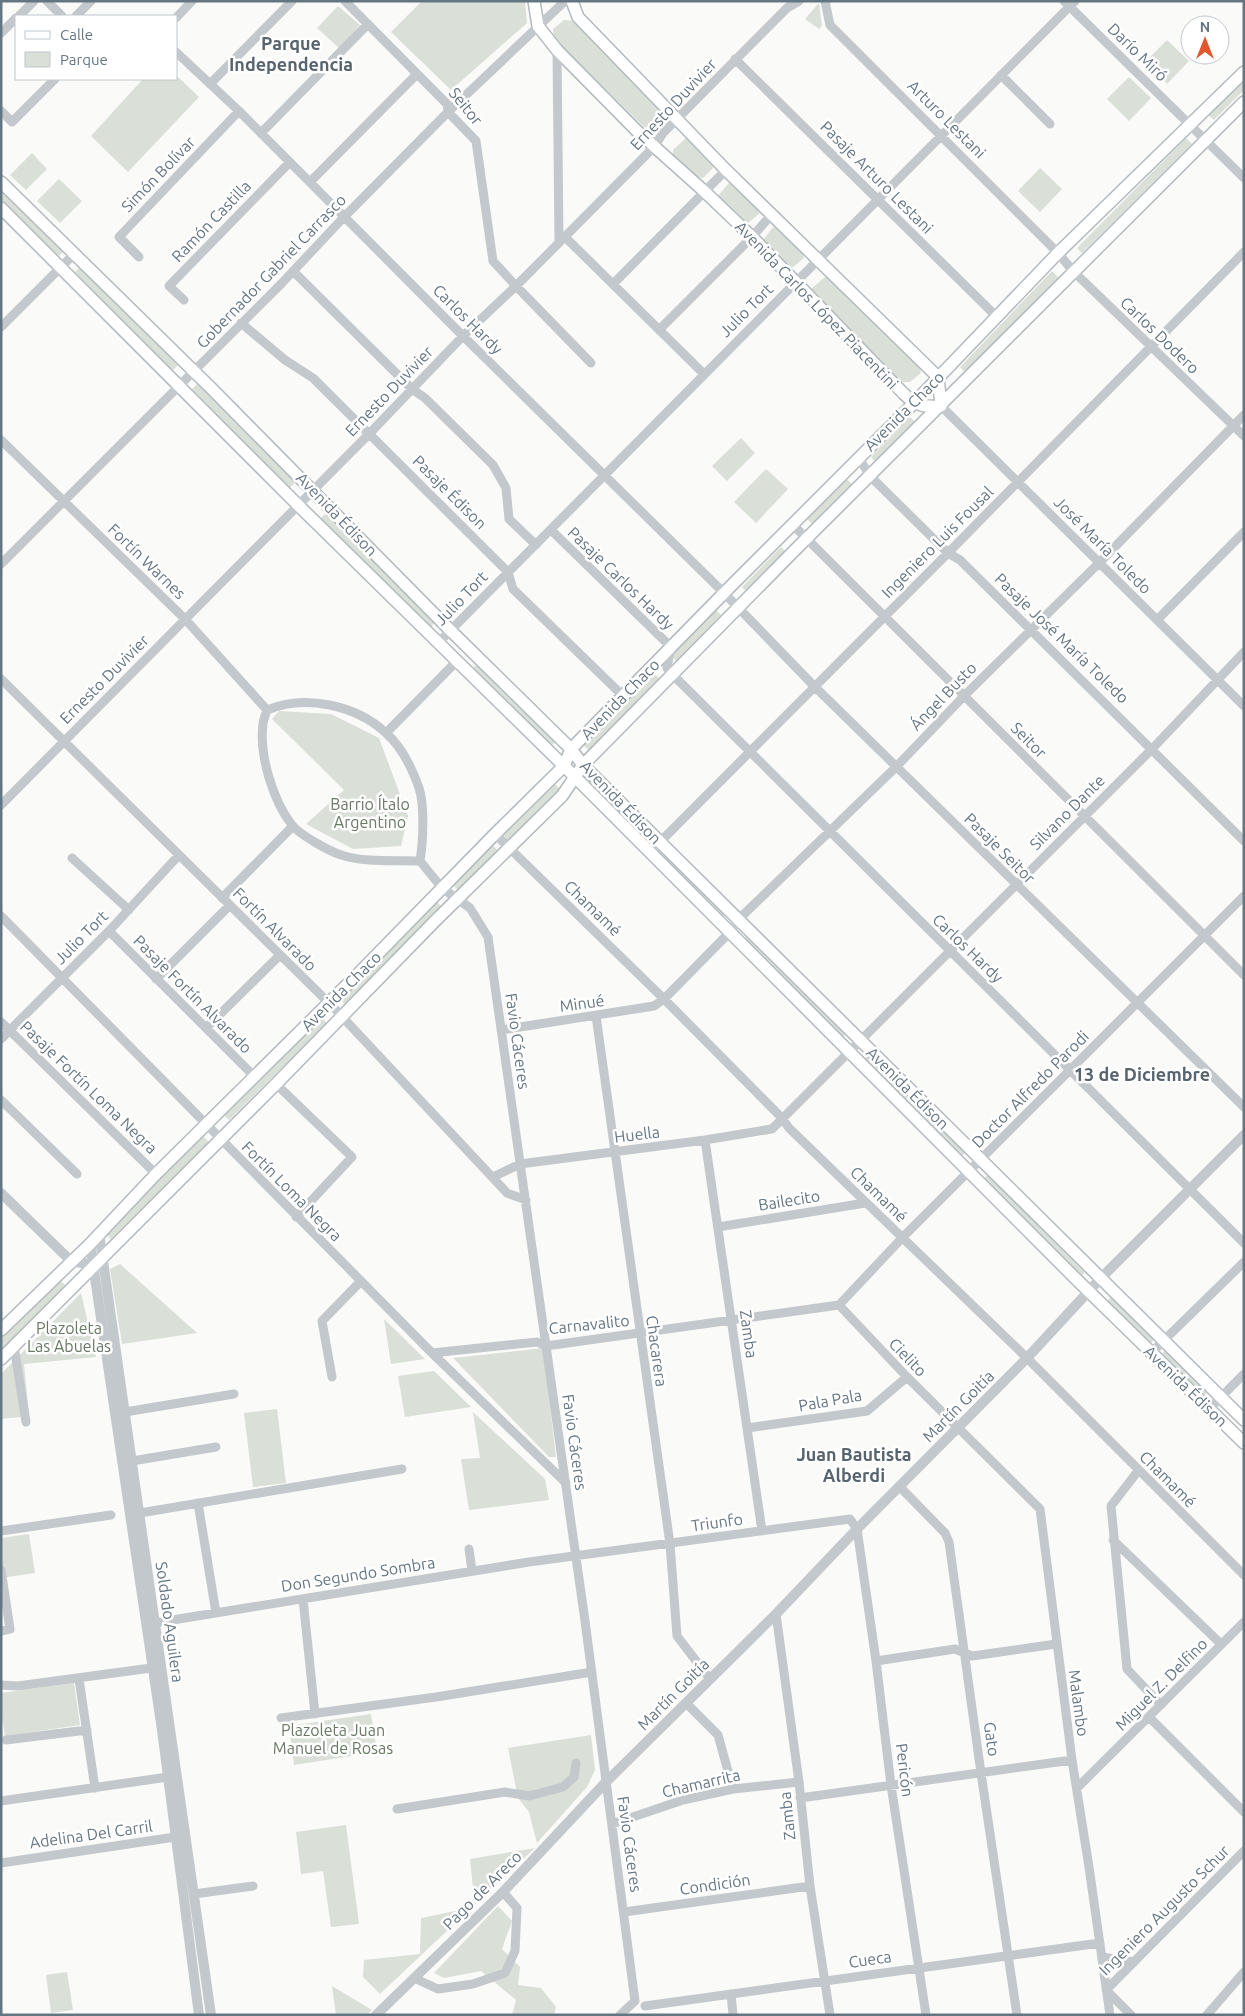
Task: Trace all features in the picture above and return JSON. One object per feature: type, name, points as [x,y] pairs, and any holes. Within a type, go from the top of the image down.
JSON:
[{"type":"main road","name":"Avenida Carlos López Piacentini","points":[[534,1],[538,26],[557,50],[654,147],[752,237],[914,404]]},
{"type":"main road","name":"Avenida Carlos López Piacentini","points":[[572,1],[578,17],[726,170],[938,377]]},
{"type":"main road","name":"Avenida Chaco","points":[[1,1330],[90,1244],[156,1174],[564,766],[571,749],[724,592],[914,404],[1058,253],[1244,72]]},
{"type":"main road","name":"Avenida Chaco","points":[[1,1358],[102,1255],[276,1084],[508,847],[562,796],[583,765],[738,607],[941,406],[1073,270],[1244,102]]},
{"type":"main road","name":"Avenida Édison","points":[[1,182],[314,490],[450,630],[571,749],[583,765],[1244,1420]]},
{"type":"main road","name":"Avenida Édison","points":[[1,208],[576,777],[1090,1292],[1244,1443]]},
{"type":"main road","points":[[914,404],[926,407],[941,406],[938,377]]},
{"type":"street","points":[[19,15],[34,1]]},
{"type":"street","points":[[48,1],[61,15]]},
{"type":"street","points":[[77,15],[91,1]]},
{"type":"street","points":[[178,16],[192,1]]},
{"type":"street","points":[[210,84],[292,1]]},
{"type":"street","name":"Seitor","points":[[345,1],[447,104],[448,112],[476,141],[493,261],[516,286]]},
{"type":"street","name":"Gobernador Gabriel Carrasco","points":[[1,564],[293,271],[448,112],[565,1]]},
{"type":"street","name":"Ernesto Duvivier","points":[[1,805],[314,490],[463,336],[516,286],[654,147],[677,119],[735,60],[787,8],[799,1]]},
{"type":"street","name":"Arturo Lestani","points":[[825,1],[830,25],[1058,253]]},
{"type":"street","name":"Julio Tort","points":[[439,642],[942,135],[1070,3]]},
{"type":"street","name":"Darío Miró","points":[[1070,3],[1244,178]]},
{"type":"street","points":[[1,33],[15,19]]},
{"type":"street","points":[[260,133],[368,24]]},
{"type":"street","points":[[557,50],[561,239],[613,284],[704,374]]},
{"type":"street","name":"Carlos Hardy","points":[[178,54],[239,111],[463,336],[738,607]]},
{"type":"street","name":"Pasaje Arturo Lestani","points":[[735,60],[997,317]]},
{"type":"street","points":[[310,182],[417,74]]},
{"type":"street","points":[[1001,75],[1050,124]]},
{"type":"street","points":[[1,111],[12,122],[54,80]]},
{"type":"street","name":"Simón Bolívar","points":[[139,257],[119,237],[239,111]]},
{"type":"street","name":"Ramón Castilla","points":[[184,300],[169,286],[290,162]]},
{"type":"street","points":[[613,284],[726,170]]},
{"type":"street","points":[[659,330],[752,237],[772,214]]},
{"type":"street","name":"Ingeniero Luis Fousal","points":[[650,852],[1244,252]]},
{"type":"street","name":"Carlos Dodero","points":[[1058,253],[1151,347],[1244,436]]},
{"type":"street","points":[[1,327],[74,254]]},
{"type":"street","points":[[293,271],[412,389],[425,398],[493,465],[506,488],[508,519],[536,545]]},
{"type":"street","points":[[516,286],[591,363]]},
{"type":"street","name":"Pasaje Édison","points":[[241,323],[285,360],[314,378],[508,572],[513,589],[623,696]]},
{"type":"street","name":"José María Toledo","points":[[941,406],[1244,706]]},
{"type":"street","name":"Ángel Busto","points":[[664,999],[730,932],[739,919],[896,766],[1244,415]]},
{"type":"street","name":"Fortín Warnes","points":[[1,440],[185,619],[268,710]]},
{"type":"street","name":"Pasaje José María Toledo","points":[[859,458],[870,476],[948,553],[960,560],[1031,628],[1244,841]]},
{"type":"street","name":"Seitor","points":[[793,525],[1244,975]]},
{"type":"street","name":"Pasaje Carlos Hardy","points":[[551,530],[671,647],[666,668],[672,674]]},
{"type":"street","points":[[1157,620],[1244,532]]},
{"type":"street","name":"Pasaje Seitor","points":[[738,607],[814,686],[1136,1004],[1244,1107]]},
{"type":"street","name":"Silvano Dante","points":[[782,1118],[862,1041],[948,951],[1152,749],[1244,652]]},
{"type":"street","points":[[386,733],[457,661]]},
{"type":"street","name":"Carlos Hardy","points":[[672,674],[948,951],[1071,1069],[1244,1243]]},
{"type":"street","name":"Fortín Alvarado","points":[[1,679],[329,1003],[507,1193],[526,1200]]},
{"type":"street","points":[[420,861],[357,859],[340,854],[301,833],[293,826],[274,794],[268,773],[262,724],[268,710],[282,703],[303,701],[341,707],[374,724],[386,733],[404,755],[420,790],[424,837],[420,861],[442,888]]},
{"type":"street","points":[[222,898],[293,826]]},
{"type":"street","name":"Chamamé","points":[[495,834],[664,999],[782,1118],[789,1128],[1027,1358],[1244,1575]]},
{"type":"street","name":"Julio Tort","points":[[1,1039],[109,931],[179,855]]},
{"type":"street","points":[[72,858],[129,910]]},
{"type":"street","name":"Favio Cáceres","points":[[442,888],[470,908],[488,937],[566,1483],[635,2001]]},
{"type":"street","name":"Doctor Alfredo Parodi","points":[[839,1305],[903,1237],[1244,896]]},
{"type":"street","points":[[156,980],[230,905]]},
{"type":"street","name":"Fortín Loma Negra","points":[[1,916],[296,1217],[566,1483]]},
{"type":"street","name":"Pasaje Fortín Alvarado","points":[[109,931],[255,1077]]},
{"type":"street","points":[[206,1028],[280,955]]},
{"type":"street","name":"Minué","points":[[501,1030],[654,1006],[664,999]]},
{"type":"street","name":"Chacarera","points":[[596,1016],[670,1544],[676,1636],[710,1678]]},
{"type":"street","name":"Pasaje Fortín Loma Negra","points":[[1,1022],[156,1174]]},
{"type":"street","points":[[276,1084],[352,1157],[296,1217]]},
{"type":"street","points":[[1,1100],[77,1174]]},
{"type":"street","name":"Huella","points":[[492,1177],[520,1164],[705,1140],[772,1129],[782,1118]]},
{"type":"street","name":"Martín Goitía","points":[[606,1782],[776,1614],[857,1529],[1027,1358],[1100,1279],[1244,1135]]},
{"type":"street","name":"Zamba","points":[[705,1140],[762,1531]]},
{"type":"street","points":[[1,1193],[71,1261],[93,1265]]},
{"type":"street","name":"Bailecito","points":[[718,1227],[866,1203]]},
{"type":"street","name":"Soldado Aguilera","points":[[99,1233],[132,1461],[134,1514]]},
{"type":"street","name":"Soldado Aguilera","points":[[90,1244],[134,1514],[181,1836],[199,2015]]},
{"type":"street","points":[[1152,1352],[1244,1262]]},
{"type":"street","points":[[332,1378],[322,1321],[361,1281]]},
{"type":"street","name":"Carnavalito","points":[[432,1353],[537,1342],[546,1346],[732,1322],[839,1305]]},
{"type":"street","name":"Cielito","points":[[839,1305],[957,1428]]},
{"type":"street","points":[[14,1346],[26,1422]]},
{"type":"street","points":[[1210,1408],[1244,1374]]},
{"type":"street","name":"Pala Pala","points":[[747,1428],[867,1411],[907,1377]]},
{"type":"street","points":[[125,1412],[234,1394]]},
{"type":"street","name":"Malambo","points":[[957,1428],[1040,1509],[1072,1760],[1110,2015]]},
{"type":"street","points":[[132,1461],[216,1447]]},
{"type":"street","points":[[134,1514],[402,1469]]},
{"type":"street","points":[[1138,1471],[1110,1506],[1127,1669],[1161,1705]]},
{"type":"street","name":"Gato","points":[[900,1486],[945,1533],[950,1542],[981,1773],[1017,2015]]},
{"type":"street","points":[[198,1503],[216,1613]]},
{"type":"street","points":[[1,1531],[111,1515]]},
{"type":"street","name":"Triunfo","points":[[576,1556],[850,1519],[857,1529]]},
{"type":"street","name":"Pericón","points":[[857,1529],[891,1785],[926,2015]]},
{"type":"street","points":[[1114,1540],[1221,1644]]},
{"type":"street","points":[[469,1549],[472,1571]]},
{"type":"street","name":"Don Segundo Sombra","points":[[150,1624],[472,1571],[576,1556]]},
{"type":"street","points":[[1,1570],[10,1630],[1,1631]]},
{"type":"street","points":[[303,1599],[315,1714]]},
{"type":"street","name":"Zamba","points":[[776,1614],[799,1782],[810,1886],[830,2015]]},
{"type":"street","name":"Miguel Z. Delfino","points":[[1077,1788],[1244,1622]]},
{"type":"street","name":"Soldado Aguilera","points":[[150,1624],[151,1668],[167,1738],[168,1777],[194,1894],[212,2015]]},
{"type":"street","points":[[876,1661],[955,1649],[972,1656],[1056,1644]]},
{"type":"street","points":[[1,1686],[18,1686],[79,1679],[151,1668]]},
{"type":"street","points":[[281,1718],[490,1690],[592,1672]]},
{"type":"street","points":[[79,1679],[95,1788]]},
{"type":"street","points":[[686,1703],[718,1735],[733,1789]]},
{"type":"street","points":[[1149,1717],[1244,1812]]},
{"type":"street","points":[[6,1740],[86,1730]]},
{"type":"street","points":[[800,1798],[1072,1760]]},
{"type":"street","points":[[396,1809],[505,1792],[529,1796],[563,1787],[574,1777],[576,1763]]},
{"type":"street","points":[[1,1801],[168,1777]]},
{"type":"street","name":"Pago de Areco","points":[[376,2015],[503,1892],[606,1782]]},
{"type":"street","name":"Chamarrita","points":[[612,1824],[683,1800],[733,1789],[799,1782]]},
{"type":"street","name":"Adelina Del Carril","points":[[1,1862],[181,1836]]},
{"type":"street","name":"Ingeniero Augusto Schur","points":[[1106,1990],[1244,1851]]},
{"type":"street","points":[[194,1894],[253,1886]]},
{"type":"street","name":"Condición","points":[[624,1912],[810,1886]]},
{"type":"street","points":[[414,1978],[438,1989],[473,1984],[505,1973],[515,1951],[517,1908],[503,1892]]},
{"type":"street","name":"Cueca","points":[[645,2010],[731,1994],[1100,1942]]},
{"type":"street","points":[[1102,1957],[1134,1962]]},
{"type":"street","points":[[1207,2015],[1244,1972]]},
{"type":"street","points":[[1106,1990],[1130,2015]]},
{"type":"street","points":[[731,1994],[734,2015]]},
{"type":"street","points":[[620,2015],[635,2001],[645,2010]]},
{"type":"green space","points":[[422,1],[525,1],[527,23],[451,90],[391,32]]},
{"type":"green space","points":[[819,3],[822,26],[819,29],[805,19]]},
{"type":"green space","points":[[338,6],[360,25],[339,48],[317,28]]},
{"type":"green space","points":[[564,20],[576,21],[660,109],[662,116],[652,128],[644,127],[554,38],[553,29]]},
{"type":"green space","points":[[1167,40],[1180,52],[1180,65],[1185,65],[1167,84],[1145,62]]},
{"type":"green space","points":[[178,77],[199,97],[128,172],[91,136],[142,80],[178,80]]},
{"type":"green space","points":[[1129,77],[1151,98],[1129,121],[1107,99]]},
{"type":"green space","points":[[1244,79],[1244,90],[1214,120],[1208,115]]},
{"type":"green space","points":[[686,138],[693,139],[712,160],[713,168],[703,178],[695,177],[673,156],[673,150]]},
{"type":"green space","points":[[1186,138],[1192,144],[1082,253],[1077,248]]},
{"type":"green space","points":[[32,153],[47,169],[26,190],[10,175]]},
{"type":"green space","points":[[1040,168],[1062,189],[1040,212],[1018,191]]},
{"type":"green space","points":[[59,179],[82,201],[60,223],[37,201]]},
{"type":"green space","points":[[729,183],[744,190],[758,208],[759,214],[748,223],[741,223],[718,202],[718,196]]},
{"type":"green space","points":[[1,190],[64,251],[59,256],[1,201]]},
{"type":"green space","points":[[773,227],[788,234],[800,247],[804,258],[793,267],[785,267],[763,245],[763,240]]},
{"type":"green space","points":[[80,267],[178,365],[172,371],[75,272]]},
{"type":"green space","points":[[1052,271],[1059,278],[966,373],[960,367]]},
{"type":"green space","points":[[825,277],[832,277],[919,365],[921,373],[910,382],[902,382],[812,294],[812,288]]},
{"type":"green space","points":[[198,383],[295,482],[290,488],[192,389]]},
{"type":"green space","points":[[910,417],[916,423],[877,463],[871,457]]},
{"type":"green space","points":[[741,438],[755,453],[727,481],[712,466]]},
{"type":"green space","points":[[766,469],[788,489],[756,523],[734,502]]},
{"type":"green space","points":[[845,478],[852,484],[812,524],[806,518]]},
{"type":"green space","points":[[326,513],[436,621],[431,627],[321,518]]},
{"type":"green space","points":[[781,547],[787,553],[748,593],[742,587]]},
{"type":"green space","points":[[715,609],[721,615],[677,662],[671,655]]},
{"type":"green space","points":[[478,662],[557,741],[551,746],[473,669]]},
{"type":"green space","points":[[655,674],[661,680],[590,751],[583,745]]},
{"type":"green space","name":"Barrio Ítalo Argentino","points":[[279,711],[331,714],[379,738],[408,816],[401,846],[353,849],[306,824],[344,790],[272,719]]},
{"type":"green space","points":[[595,782],[647,836],[644,840],[591,786]]},
{"type":"green space","points":[[555,784],[561,790],[509,841],[503,835]]},
{"type":"green space","points":[[492,844],[498,851],[459,891],[453,885]]},
{"type":"green space","points":[[666,855],[725,914],[722,918],[662,858]]},
{"type":"green space","points":[[437,902],[443,908],[346,1005],[339,999]]},
{"type":"green space","points":[[747,936],[846,1034],[842,1038],[743,940]]},
{"type":"green space","points":[[321,1017],[327,1023],[229,1120],[223,1114]]},
{"type":"green space","points":[[868,1055],[966,1152],[962,1156],[864,1059]]},
{"type":"green space","points":[[203,1136],[209,1142],[111,1239],[105,1233]]},
{"type":"green space","points":[[988,1175],[1085,1273],[1081,1276],[984,1178]]},
{"type":"green space","points":[[120,1264],[197,1333],[122,1344],[110,1269]]},
{"type":"green space","points":[[60,1280],[66,1286],[1,1350],[1,1337]]},
{"type":"green space","name":"Plazoleta Las Abuelas","points":[[81,1293],[96,1357],[24,1364],[29,1416],[1,1419],[1,1374]]},
{"type":"green space","points":[[1111,1297],[1154,1339],[1151,1343],[1107,1301]]},
{"type":"green space","points":[[384,1319],[425,1359],[391,1364]]},
{"type":"green space","points":[[543,1348],[556,1457],[549,1457],[453,1358]]},
{"type":"green space","points":[[1165,1350],[1207,1392],[1204,1395],[1162,1354]]},
{"type":"green space","points":[[434,1371],[471,1407],[405,1417],[398,1376]]},
{"type":"green space","points":[[277,1409],[286,1483],[253,1487],[244,1413]]},
{"type":"green space","points":[[473,1412],[545,1479],[549,1500],[469,1510],[461,1459],[480,1458]]},
{"type":"green space","points":[[29,1534],[35,1573],[1,1578],[1,1538]]},
{"type":"green space","points":[[74,1683],[80,1725],[5,1736],[1,1711],[1,1693]]},
{"type":"green space","name":"Plazoleta Juan Manuel de Rosas","points":[[371,1714],[377,1752],[294,1765],[289,1726]]},
{"type":"green space","points":[[591,1735],[595,1770],[587,1787],[537,1843],[529,1812],[518,1798],[508,1748]]},
{"type":"green space","points":[[346,1825],[359,1924],[331,1927],[323,1871],[301,1874],[296,1832]]},
{"type":"green space","points":[[535,1848],[380,1994],[363,1977],[364,1960],[420,1954],[421,1918],[465,1909],[474,1898],[470,1859]]},
{"type":"green space","points":[[498,1906],[512,1921],[502,1949],[520,1967],[518,1985],[541,1988],[556,2007],[554,2015],[512,2015],[516,2000],[481,1971],[444,1978],[434,1973]]},
{"type":"green space","points":[[67,1972],[73,2010],[51,2013],[46,1975]]},
{"type":"green space","points":[[332,1986],[372,2010],[367,2015],[336,2015]]},
{"type":"district","name":"Parque Independencia","points":[[291,54]]},
{"type":"district","name":"13 de Diciembre","points":[[1142,1075]]},
{"type":"district","name":"Juan Bautista Alberdi","points":[[854,1465]]}]
